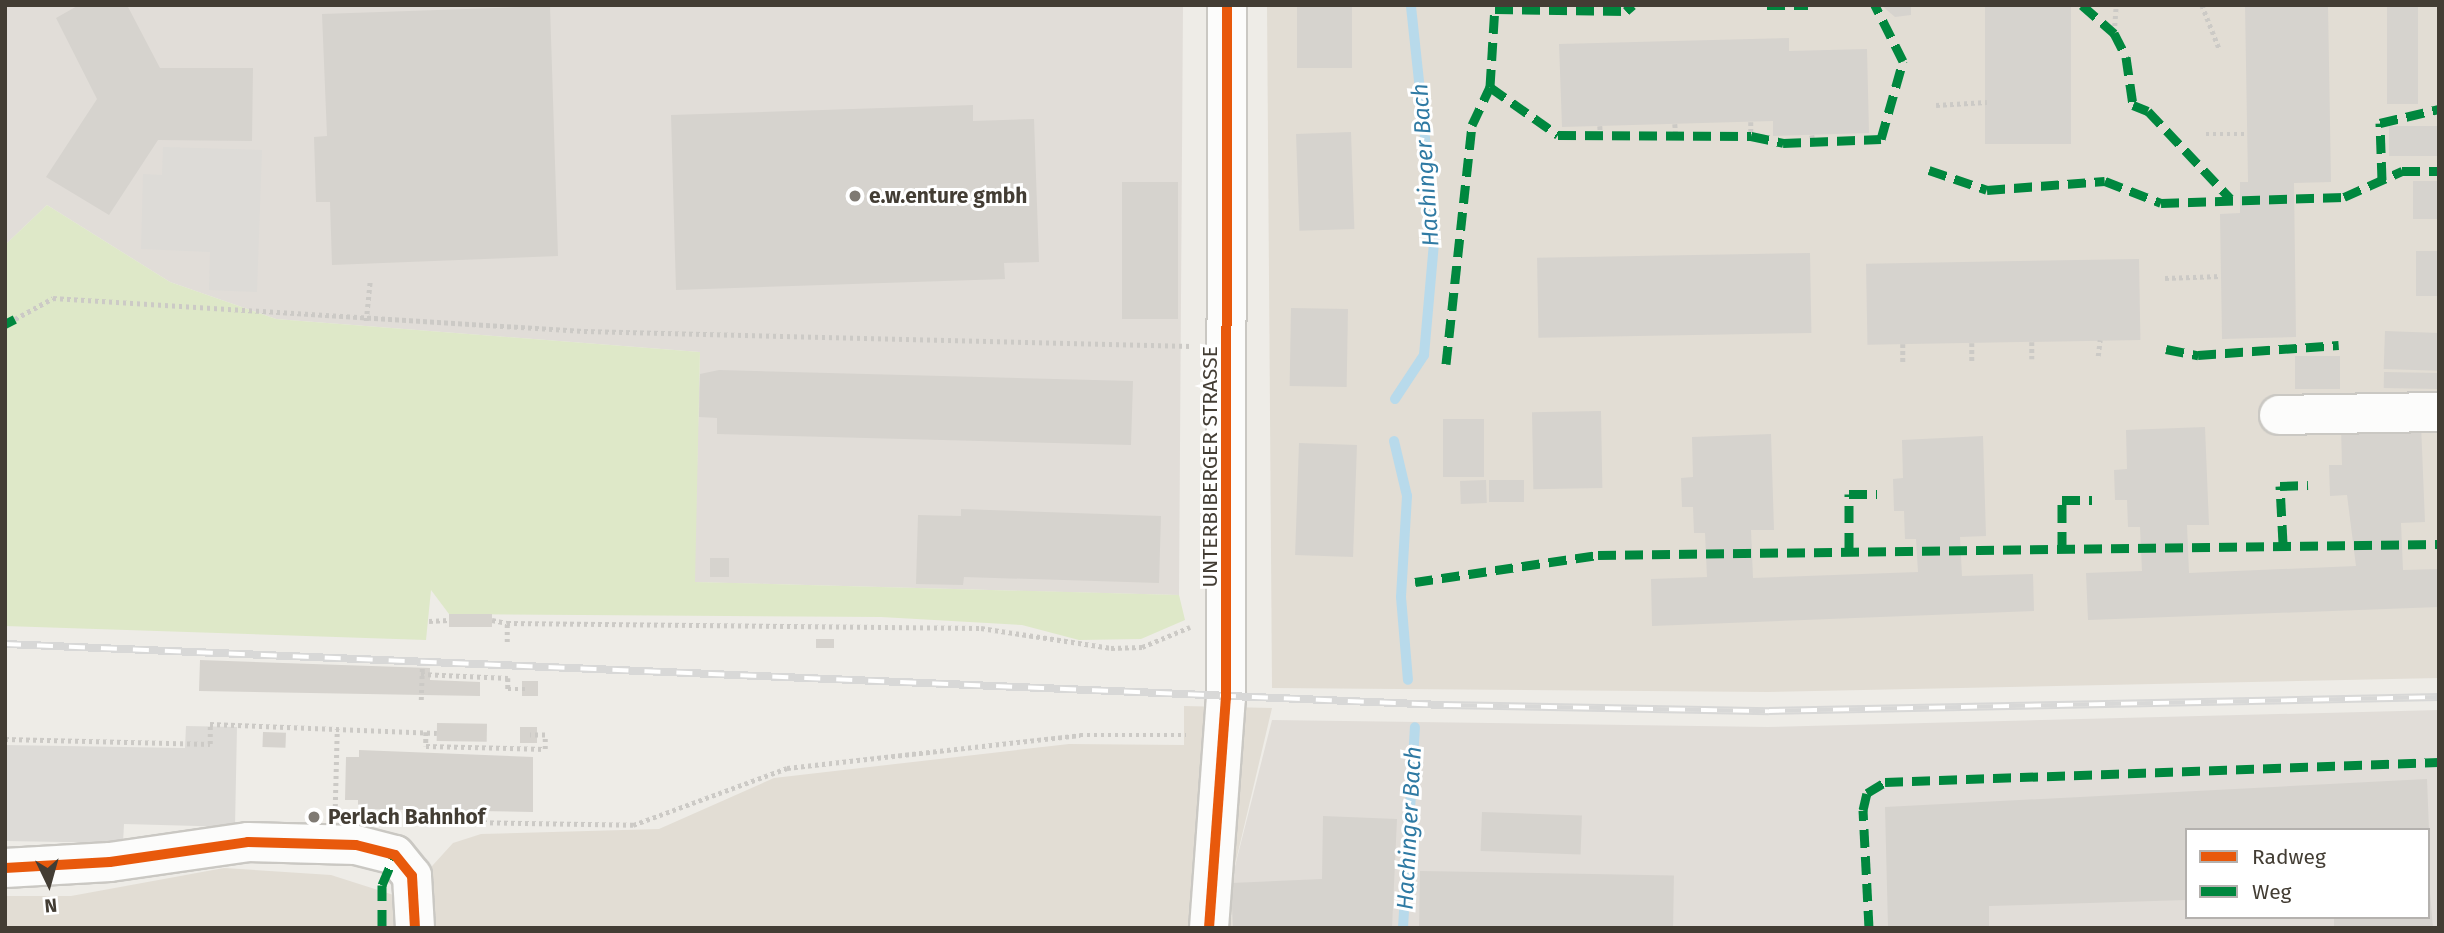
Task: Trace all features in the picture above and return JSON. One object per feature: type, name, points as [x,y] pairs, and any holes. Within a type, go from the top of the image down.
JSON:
[{"type":"street","name":"UNTERBIBERGER STRASSE","points":[[1209,928],[1226,698],[1230,348],[1227,5]]},
{"type":"street","points":[[2279,415],[2439,412]]},
{"type":"street","points":[[5,867],[110,863],[248,842],[335,843],[395,855],[412,876],[415,928]]},
{"type":"path","points":[[2114,33],[2116,5]]},
{"type":"path","points":[[2202,5],[2220,48]]},
{"type":"path","points":[[1936,105],[1987,102]]},
{"type":"path","points":[[1751,122],[1751,136]]},
{"type":"path","points":[[1675,124],[1676,136]]},
{"type":"path","points":[[1600,126],[1601,139]]},
{"type":"path","points":[[2206,134],[2248,134]]},
{"type":"path","points":[[1812,135],[1813,142]]},
{"type":"path","points":[[2165,278],[2221,276]]},
{"type":"path","points":[[366,321],[370,281]]},
{"type":"path","points":[[15,319],[53,298],[366,321],[1230,348]]},
{"type":"path","points":[[2098,356],[2100,340]]},
{"type":"path","points":[[2032,342],[2032,359]]},
{"type":"path","points":[[1972,343],[1972,361]]},
{"type":"path","points":[[1903,344],[1903,364]]},
{"type":"path","points":[[429,621],[449,620]]},
{"type":"path","points":[[492,620],[507,623],[981,628],[1111,648],[1142,647],[1194,625]]},
{"type":"path","points":[[506,642],[507,623]]},
{"type":"path","points":[[421,700],[422,668]]},
{"type":"path","points":[[421,674],[508,678],[508,689],[529,689]]},
{"type":"path","points":[[421,687],[431,687]]},
{"type":"path","points":[[5,738],[210,744],[210,724],[437,733]]},
{"type":"path","points":[[335,843],[337,729]]},
{"type":"path","points":[[426,732],[426,746],[545,750],[545,735],[530,735]]},
{"type":"path","points":[[400,821],[633,825],[787,768],[1080,735],[1192,736]]},
{"type":"path","points":[[327,774],[336,775]]},
{"type":"shaded area","points":[[5,5],[1183,5],[1179,595],[694,582],[700,352],[276,319],[170,282],[47,205],[5,245]]},
{"type":"shaded area","points":[[1267,5],[2439,5],[2439,678],[1768,692],[1272,688]]},
{"type":"shaded area","points":[[163,147],[262,150],[257,292],[209,290],[210,252],[141,249],[143,174],[162,175]]},
{"type":"shaded area","points":[[1184,706],[1272,708],[1231,882],[1232,928],[5,928],[5,896],[71,896],[224,868],[331,875],[403,898],[453,843],[481,834],[659,829],[774,778],[1069,744],[1184,745]]},
{"type":"shaded area","points":[[2439,710],[2439,928],[1232,928],[1231,882],[1272,720],[1768,727]]},
{"type":"shaded area","points":[[186,726],[237,727],[235,827],[124,824],[123,843],[5,841],[5,745],[185,748]]},
{"type":"green space","points":[[47,205],[170,282],[276,319],[700,352],[695,582],[1179,595],[1185,620],[1141,639],[1079,640],[1022,625],[881,617],[449,614],[431,590],[426,640],[5,626],[5,245]]},
{"type":"building","points":[[79,5],[127,5],[160,68],[253,68],[252,141],[158,140],[109,215],[46,177],[97,99],[56,18]]},
{"type":"building","points":[[1297,5],[1352,5],[1352,68],[1297,68]]},
{"type":"building","points":[[1881,5],[1911,5],[1911,15],[1895,17]]},
{"type":"building","points":[[1985,5],[2071,5],[2071,144],[1985,144]]},
{"type":"building","points":[[2245,5],[2328,5],[2331,182],[2294,183],[2296,337],[2222,339],[2220,214],[2240,213],[2240,182],[2248,182]]},
{"type":"building","points":[[2387,5],[2418,5],[2418,104],[2387,104]]},
{"type":"building","points":[[550,6],[558,256],[332,265],[330,202],[316,202],[314,137],[327,136],[322,14]]},
{"type":"building","points":[[1789,38],[1789,51],[1867,49],[1869,133],[1773,136],[1773,121],[1562,127],[1559,44]]},
{"type":"building","name":"e.w.enture gmbh","points":[[973,105],[973,121],[1034,119],[1039,262],[1004,263],[1005,279],[676,290],[671,115]]},
{"type":"building","points":[[2389,126],[2439,126],[2439,156],[2389,156]]},
{"type":"building","points":[[1351,132],[1354,229],[1299,231],[1296,134]]},
{"type":"building","points":[[2413,181],[2439,181],[2439,219],[2413,219]]},
{"type":"building","points":[[1122,182],[1178,182],[1178,319],[1122,319]]},
{"type":"building","points":[[2416,251],[2439,251],[2439,296],[2416,296]]},
{"type":"building","points":[[1810,253],[1811,333],[1538,338],[1537,258]]},
{"type":"building","points":[[2139,259],[2140,340],[1867,345],[1866,264]]},
{"type":"building","points":[[1291,308],[1348,309],[1347,387],[1290,386]]},
{"type":"building","points":[[2385,331],[2439,333],[2438,371],[2384,369]]},
{"type":"building","points":[[2295,356],[2340,356],[2340,389],[2295,389]]},
{"type":"building","points":[[719,370],[1133,381],[1131,445],[717,434],[717,418],[699,417],[700,374]]},
{"type":"building","points":[[2384,372],[2438,373],[2438,389],[2384,388]]},
{"type":"building","points":[[1601,411],[1602,488],[1533,489],[1532,412]]},
{"type":"building","points":[[1443,419],[1484,419],[1484,477],[1443,477]]},
{"type":"building","points":[[2421,424],[2425,522],[2401,523],[2403,570],[2439,569],[2439,607],[2088,620],[2086,573],[2142,571],[2140,527],[2128,527],[2127,500],[2115,500],[2114,470],[2127,469],[2126,430],[2205,427],[2209,525],[2187,525],[2189,573],[2356,566],[2347,495],[2330,496],[2329,465],[2342,465],[2341,427]]},
{"type":"building","points":[[1771,434],[1774,530],[1751,530],[1753,578],[1918,572],[1916,539],[1905,539],[1904,511],[1894,511],[1893,479],[1903,478],[1902,440],[1983,436],[1986,536],[1960,537],[1962,576],[2033,574],[2034,611],[1652,626],[1651,579],[1707,577],[1705,533],[1694,533],[1693,507],[1682,507],[1681,478],[1693,477],[1692,437]]},
{"type":"building","points":[[1299,443],[1357,445],[1353,557],[1295,555]]},
{"type":"building","points":[[1486,480],[1487,503],[1461,504],[1460,481]]},
{"type":"building","points":[[1489,480],[1524,480],[1524,502],[1489,502]]},
{"type":"building","points":[[961,509],[1161,516],[1159,583],[964,577],[963,585],[916,584],[918,515],[961,516]]},
{"type":"building","points":[[710,558],[729,558],[729,577],[710,577]]},
{"type":"building","points":[[449,614],[492,614],[492,627],[449,627]]},
{"type":"building","points":[[816,639],[834,639],[834,648],[816,648]]},
{"type":"building","points":[[200,660],[430,668],[430,680],[480,682],[480,696],[199,691]]},
{"type":"building","points":[[522,681],[538,681],[538,696],[522,696]]},
{"type":"building","points":[[437,723],[487,724],[487,742],[437,741]]},
{"type":"building","points":[[520,727],[537,727],[537,743],[520,743]]},
{"type":"building","points":[[263,732],[286,733],[285,748],[262,747]]},
{"type":"building","points":[[359,750],[533,757],[533,812],[358,809],[358,800],[345,800],[346,757],[359,757]]},
{"type":"building","points":[[2427,779],[2429,828],[2185,828],[2185,900],[1989,906],[1989,928],[1888,928],[1885,807]]},
{"type":"building","points":[[1482,812],[1582,815],[1581,854],[1481,851]]},
{"type":"building","points":[[1323,816],[1397,819],[1392,928],[1233,928],[1231,883],[1322,879]]},
{"type":"building","points":[[1420,871],[1674,875],[1673,928],[1419,928]]},
{"type":"building","points":[[2430,893],[2433,928],[2334,928],[2334,919],[2430,919]]},
{"type":"waterway","name":"Hachinger Bach","points":[[1395,399],[1424,355],[1435,231],[1411,5]]},
{"type":"waterway","name":"Hachinger Bach","points":[[1394,441],[1407,496],[1401,597],[1408,680]]},
{"type":"waterway","name":"Hachinger Bach","points":[[1403,928],[1415,727]]},
{"type":"railway","points":[[5,644],[1445,705],[1769,711],[2439,697]]},
{"type":"marked path","points":[[1446,364],[1472,125],[1490,87],[1495,5]]},
{"type":"marked path","points":[[1495,9],[1626,11],[1633,5]]},
{"type":"marked path","points":[[1767,5],[1808,5]]},
{"type":"marked path","points":[[1490,87],[1558,135],[1751,136],[1783,143],[1881,139],[1903,61],[1875,5]]},
{"type":"marked path","points":[[2082,5],[2114,33],[2126,57],[2133,105],[2148,111],[2230,198]]},
{"type":"marked path","points":[[2382,180],[2380,123],[2439,109]]},
{"type":"marked path","points":[[1929,170],[1987,190],[2105,181],[2161,203],[2344,197],[2402,171],[2439,171]]},
{"type":"marked path","points":[[5,324],[15,319]]},
{"type":"marked path","points":[[2166,349],[2198,355],[2339,345]]},
{"type":"marked path","points":[[2283,543],[2280,486],[2308,485]]},
{"type":"marked path","points":[[1849,550],[1849,494],[1877,494]]},
{"type":"marked path","points":[[2062,549],[2062,500],[2092,500]]},
{"type":"marked path","points":[[1415,582],[1598,555],[2439,544]]},
{"type":"marked path","points":[[1869,928],[1863,810],[1867,793],[1885,782],[2439,762]]},
{"type":"marked path","points":[[382,928],[382,885],[395,855]]},
{"type":"cycle path","points":[[1209,928],[1226,698],[1227,5]]},
{"type":"cycle path","points":[[5,868],[110,862],[248,842],[356,845],[395,855],[412,876],[415,928]]},
{"type":"place","name":"e.w.enture gmbh","points":[[855,196]]},
{"type":"place","name":"Perlach Bahnhof","points":[[314,817]]}]
